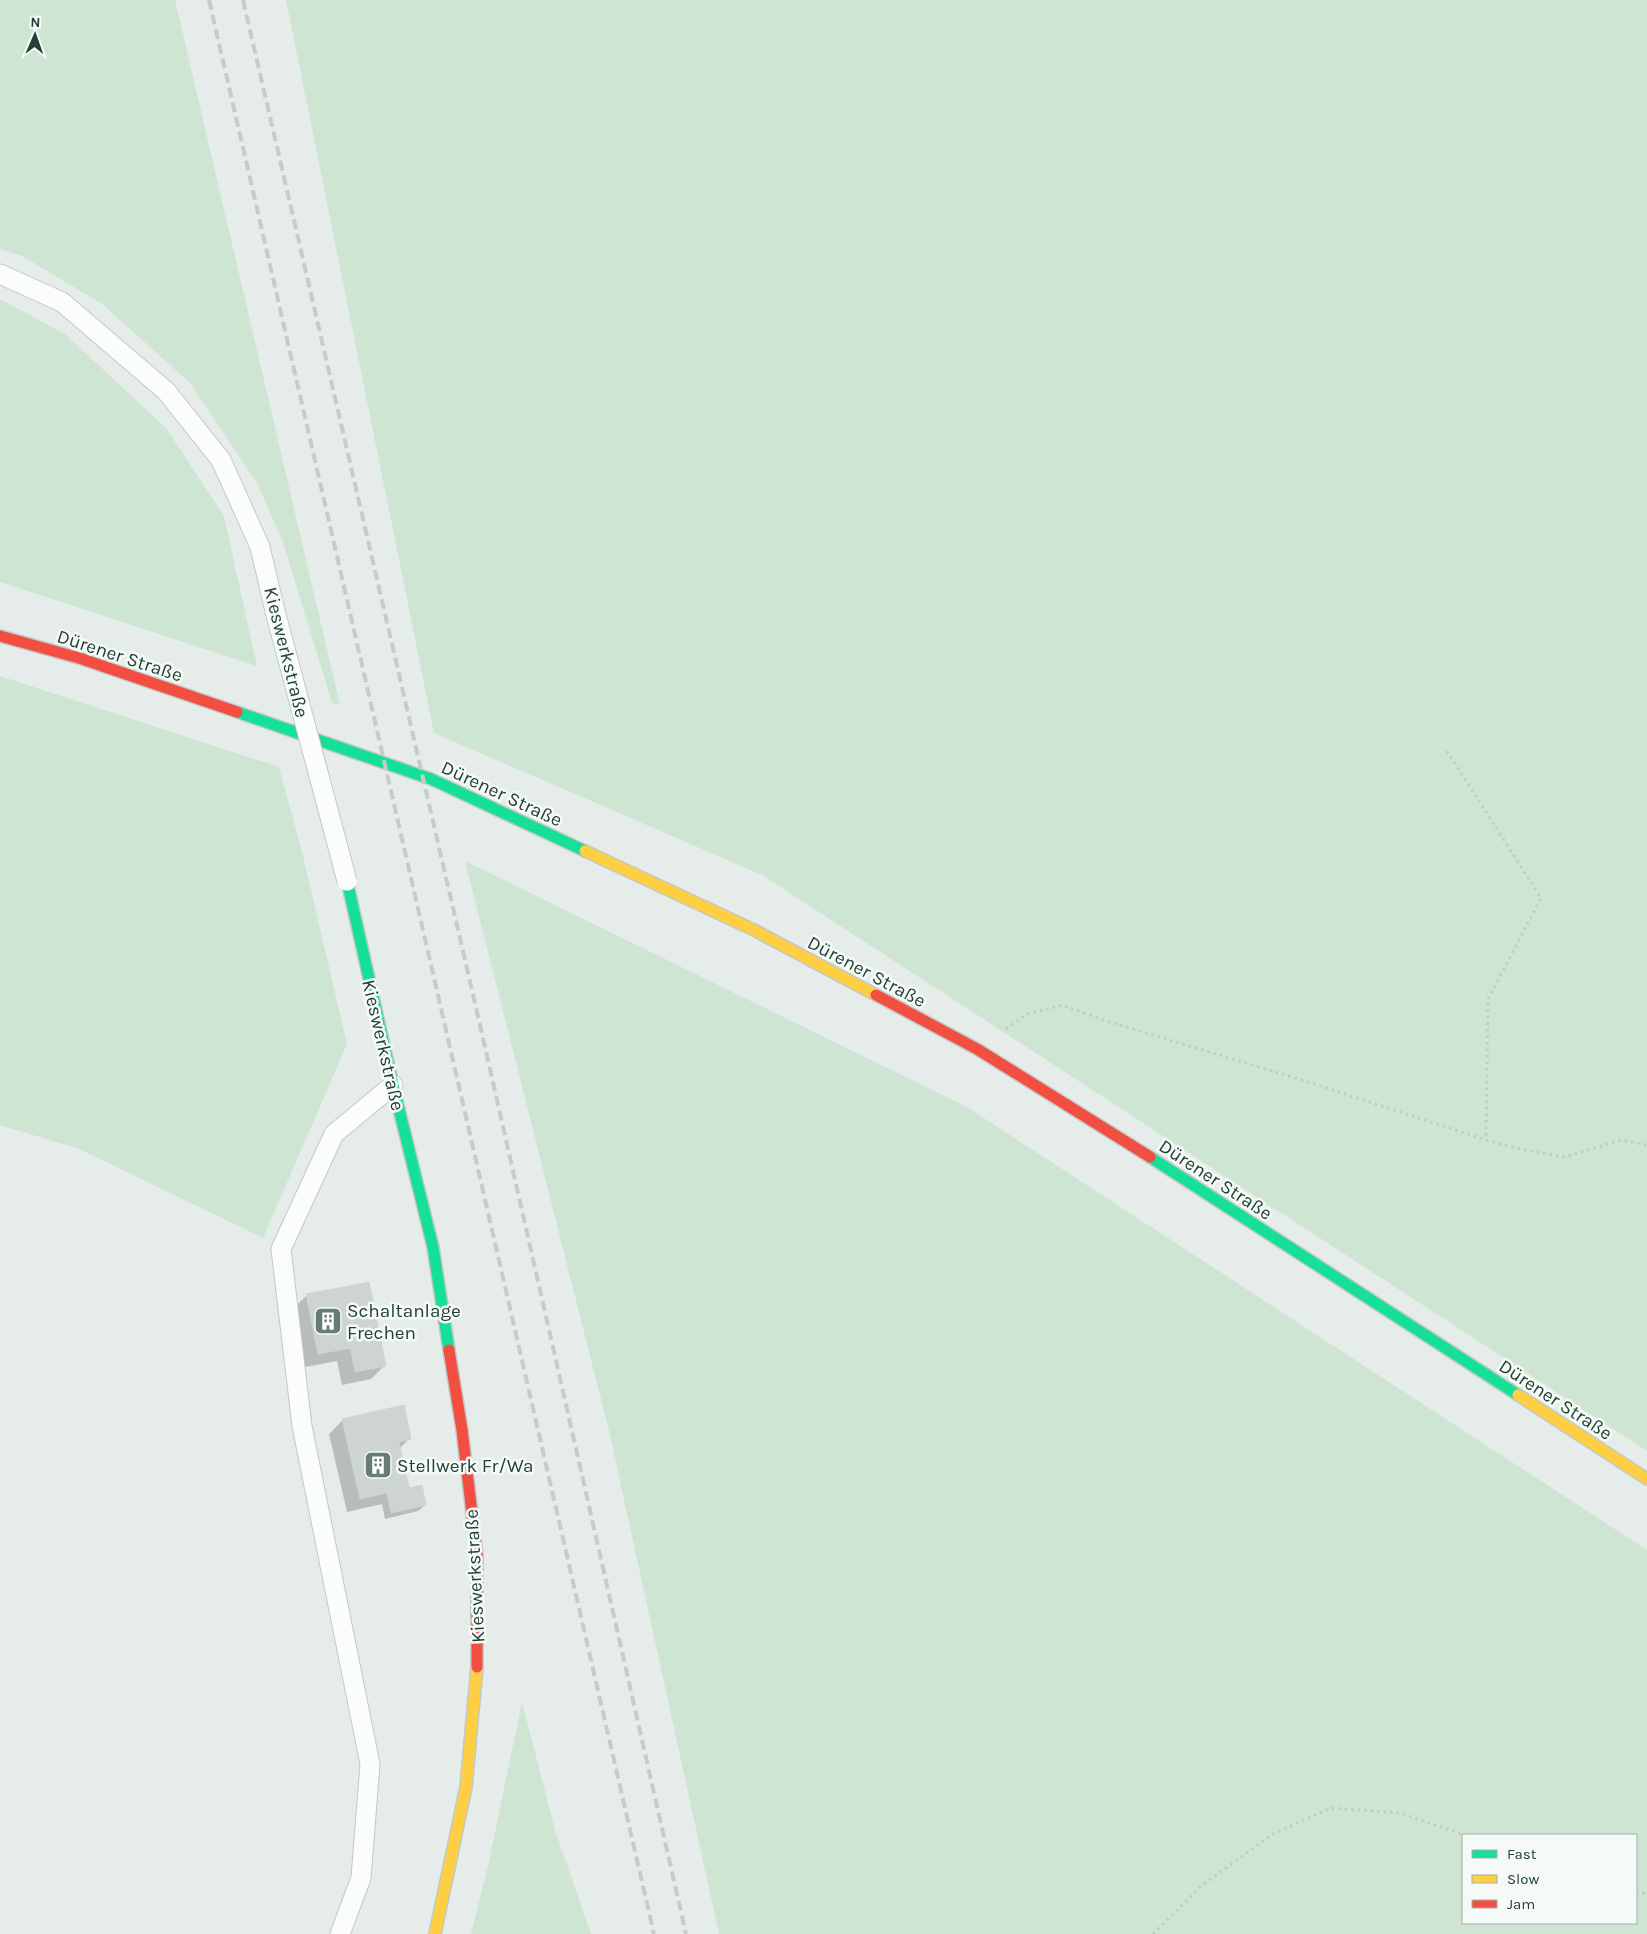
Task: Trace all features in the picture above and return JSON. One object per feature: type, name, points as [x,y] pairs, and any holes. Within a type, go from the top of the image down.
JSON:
[{"type":"main road","name":"Dürener Straße","points":[[0,636],[78,658],[431,779],[754,930],[977,1049],[1165,1166],[1647,1478]]},
{"type":"main road","name":"Kieswerkstraße","points":[[347,881],[432,1247],[462,1430],[477,1555],[478,1653],[466,1787],[435,1934]]},
{"type":"lane","name":"Kieswerkstraße","points":[[0,274],[62,302],[166,391],[221,460],[260,547],[275,611],[347,881]]},
{"type":"lane","points":[[340,1934],[361,1878],[370,1764],[302,1426],[281,1249],[334,1134],[393,1085]]},
{"type":"path","points":[[1447,751],[1541,898],[1488,998],[1486,1140]]},
{"type":"path","points":[[977,1049],[1027,1014],[1062,1005],[1113,1023],[1299,1079],[1486,1140],[1520,1149],[1565,1157],[1621,1140],[1647,1145]]},
{"type":"path","points":[[1153,1934],[1200,1888],[1273,1834],[1331,1808],[1400,1813],[1462,1834]]},
{"type":"green space","points":[[0,0],[175,0],[340,705],[332,703],[283,542],[257,483],[189,382],[102,304],[22,256],[0,249]]},
{"type":"green space","points":[[286,0],[1647,0],[1647,1451],[762,875],[434,733]]},
{"type":"green space","points":[[0,299],[65,334],[166,428],[224,516],[257,666],[0,582]]},
{"type":"green space","points":[[0,676],[279,767],[302,852],[347,1044],[263,1238],[79,1149],[0,1125]]},
{"type":"green space","points":[[465,861],[967,1107],[1647,1550],[1647,1934],[719,1934],[609,1431]]},
{"type":"green space","points":[[522,1702],[555,1830],[591,1934],[471,1934],[489,1861]]},
{"type":"building","points":[[369,1282],[386,1366],[355,1372],[339,1288]]},
{"type":"building","name":"Schaltanlage Frechen","points":[[339,1288],[351,1348],[318,1354],[306,1294]]},
{"type":"building","name":"Stellwerk Fr/Wa","points":[[404,1405],[411,1439],[399,1442],[409,1488],[360,1499],[342,1419]]},
{"type":"building","points":[[422,1485],[426,1505],[391,1513],[387,1493]]},
{"type":"railway","points":[[209,0],[654,1934]]},
{"type":"railway","points":[[243,0],[472,990],[686,1934]]},
{"type":"traffic: fast","points":[[237,712],[431,779],[585,851]]},
{"type":"traffic: fast","points":[[347,881],[393,1085],[433,1247],[449,1350]]},
{"type":"traffic: fast","points":[[1150,1157],[1518,1395]]},
{"type":"traffic: slow","points":[[585,851],[754,930],[876,995]]},
{"type":"traffic: slow","points":[[1518,1395],[1647,1479]]},
{"type":"traffic: slow","points":[[435,1934],[466,1787],[477,1667]]},
{"type":"traffic: jam","points":[[0,636],[79,658],[237,712]]},
{"type":"traffic: jam","points":[[876,995],[977,1049],[1150,1157]]},
{"type":"traffic: jam","points":[[449,1350],[462,1430],[477,1555],[477,1667]]},
{"type":"place","name":"Schaltanlage Frechen","points":[[328,1321]]},
{"type":"place","name":"Stellwerk Fr/Wa","points":[[378,1465]]}]
